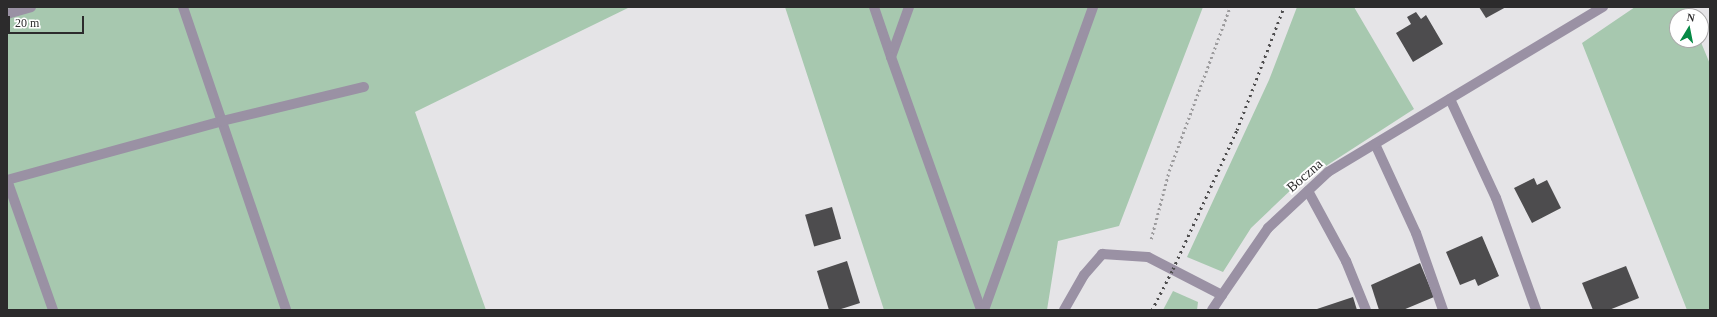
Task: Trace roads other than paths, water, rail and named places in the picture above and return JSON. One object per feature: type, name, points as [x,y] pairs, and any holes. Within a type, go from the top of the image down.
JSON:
[{"type":"street","points":[[7,14],[31,7]]},
{"type":"street","points":[[183,7],[286,310]]},
{"type":"street","points":[[874,7],[981,310]]},
{"type":"street","points":[[891,57],[909,7]]},
{"type":"street","points":[[984,310],[1093,7]]},
{"type":"street","name":"Boczna","points":[[1212,310],[1268,228],[1328,172],[1603,7]]},
{"type":"street","points":[[53,310],[7,180],[222,121],[364,87]]},
{"type":"street","points":[[1450,99],[1496,198],[1536,310]]},
{"type":"street","points":[[1375,144],[1416,233],[1443,310]]},
{"type":"street","points":[[1308,191],[1346,261],[1366,310]]},
{"type":"street","points":[[1064,310],[1084,275],[1102,254],[1148,257],[1222,295]]},
{"type":"railway","points":[[1152,310],[1173,269],[1237,130],[1284,7]]}]
